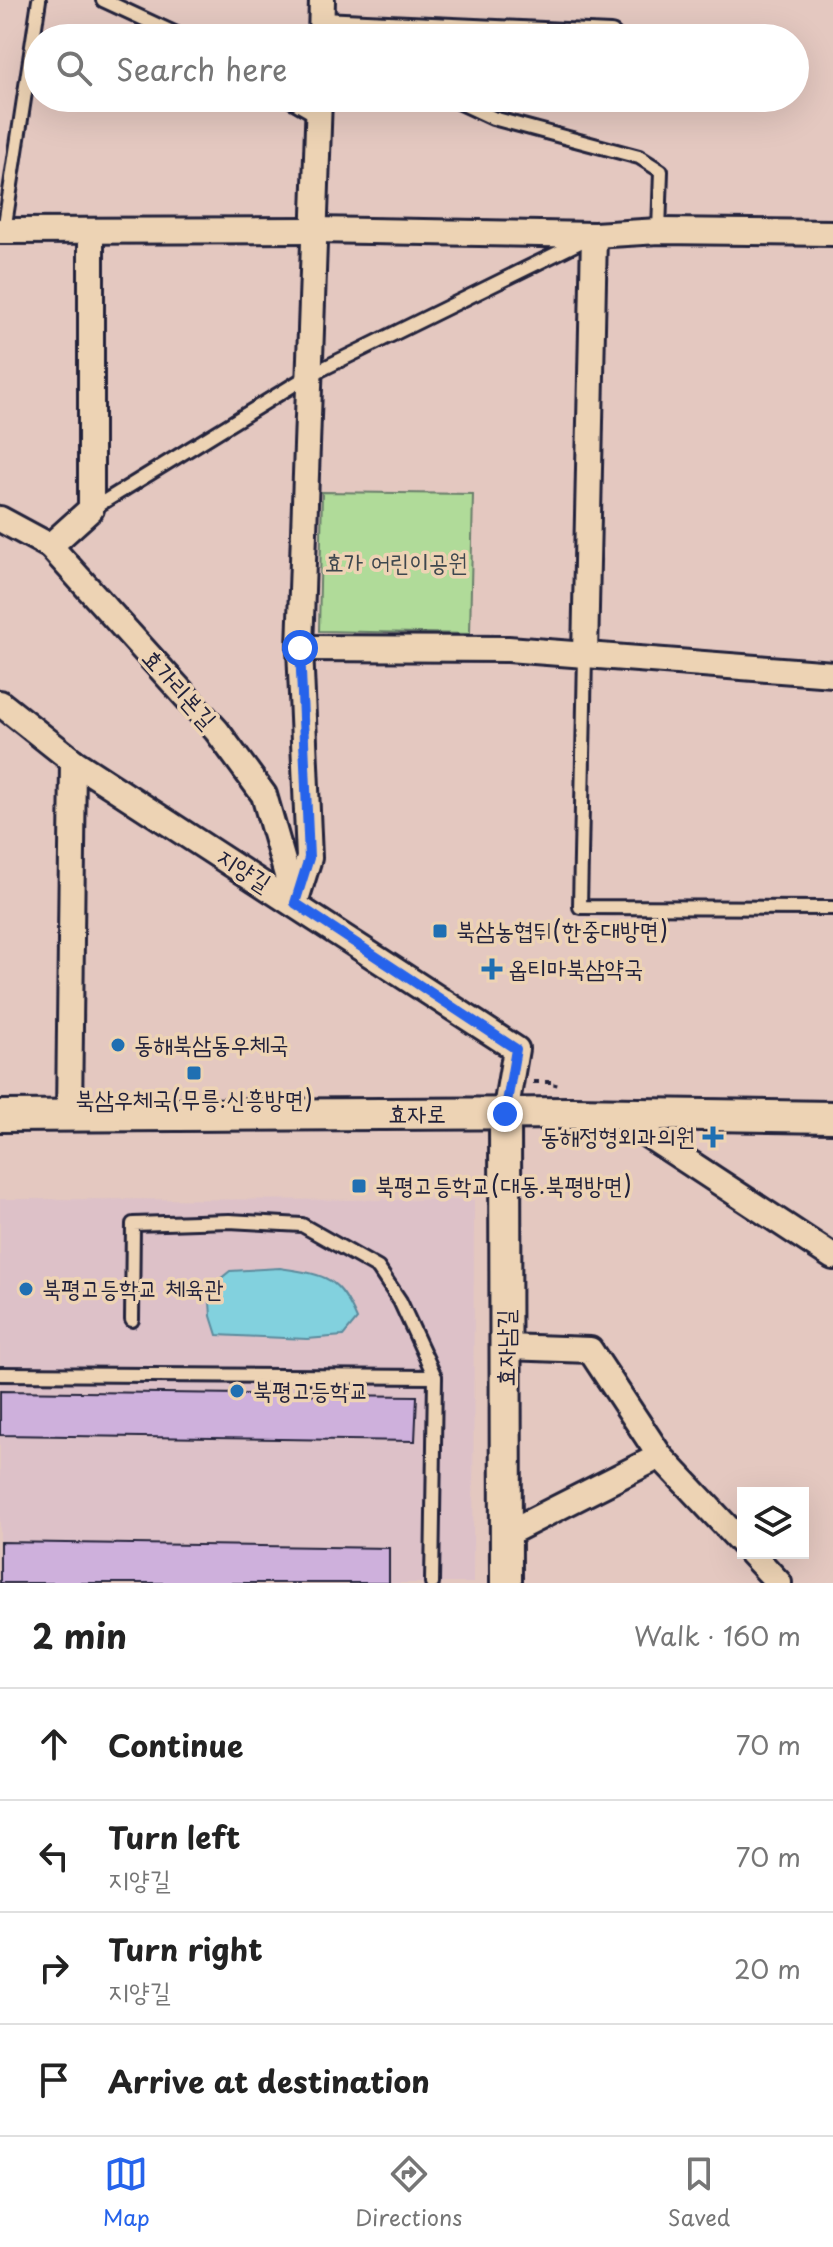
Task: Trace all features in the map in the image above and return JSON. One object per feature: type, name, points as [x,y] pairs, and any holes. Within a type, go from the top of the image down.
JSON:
[{"type":"street","points":[[321,24],[322,0]]},
{"type":"street","points":[[295,903],[309,858],[300,648],[319,112]]},
{"type":"street","points":[[2,231],[315,230],[594,235],[659,231],[833,233]]},
{"type":"street","points":[[50,546],[91,509],[91,233]]},
{"type":"street","points":[[585,655],[594,235]]},
{"type":"street","name":"효가리본길","points":[[0,519],[50,546],[217,731],[264,795],[295,903]]},
{"type":"street","points":[[300,648],[475,647],[833,674]]},
{"type":"street","name":"지양길","points":[[0,703],[73,761],[516,1049],[505,1114]]},
{"type":"street","points":[[69,1116],[73,761]]},
{"type":"street","name":"효자로","points":[[0,1116],[505,1114],[833,1117]]},
{"type":"street","name":"효자남길","points":[[505,1114],[506,1583]]},
{"type":"street","points":[[617,1115],[833,1257]]},
{"type":"street","points":[[506,1347],[590,1350],[660,1456],[737,1538]]},
{"type":"street","points":[[506,1534],[660,1456]]},
{"type":"street","points":[[757,1559],[779,1583]]},
{"type":"lane","points":[[35,24],[39,0]]},
{"type":"lane","points":[[103,0],[155,24]]},
{"type":"lane","points":[[2,231],[24,94]]},
{"type":"lane","points":[[480,112],[639,157],[661,171],[659,231]]},
{"type":"lane","points":[[91,509],[308,376],[594,235]]},
{"type":"lane","points":[[585,655],[580,907],[833,908]]},
{"type":"lane","points":[[132,1320],[133,1224],[229,1221],[302,1225],[378,1268],[400,1301],[435,1377],[432,1583]]},
{"type":"lane","points":[[0,1374],[435,1377]]},
{"type":"shaded area","name":"북평고등학교","points":[[0,1199],[474,1200],[473,1583],[0,1583]]},
{"type":"green space","name":"효가 어린이공원","points":[[322,492],[473,494],[470,634],[319,631]]},
{"type":"water","points":[[280,1268],[319,1276],[336,1285],[357,1319],[343,1336],[307,1339],[217,1335],[211,1316],[209,1288],[230,1271]]},
{"type":"building","points":[[0,1391],[417,1396],[415,1441],[0,1435]]},
{"type":"building","points":[[0,1542],[389,1548],[389,1583],[0,1583]]},
{"type":"place","name":"북삼농협뒤(한중대방면)","points":[[440,931]]},
{"type":"place","name":"옵티마북삼약국","points":[[492,969]]},
{"type":"place","name":"동해북삼동우체국","points":[[118,1045]]},
{"type":"place","name":"북삼우체국(무릉.신흥방면)","points":[[194,1073]]},
{"type":"place","name":"동해정형외과의원","points":[[713,1137]]},
{"type":"place","name":"북평고등학교(대동.북평방면)","points":[[359,1186]]},
{"type":"place","name":"북평고등학교 체육관","points":[[26,1289]]},
{"type":"place","name":"북평고등학교","points":[[237,1391]]},
{"type":"route","points":[[300,648],[309,858],[295,903],[516,1049],[505,1114]]}]
